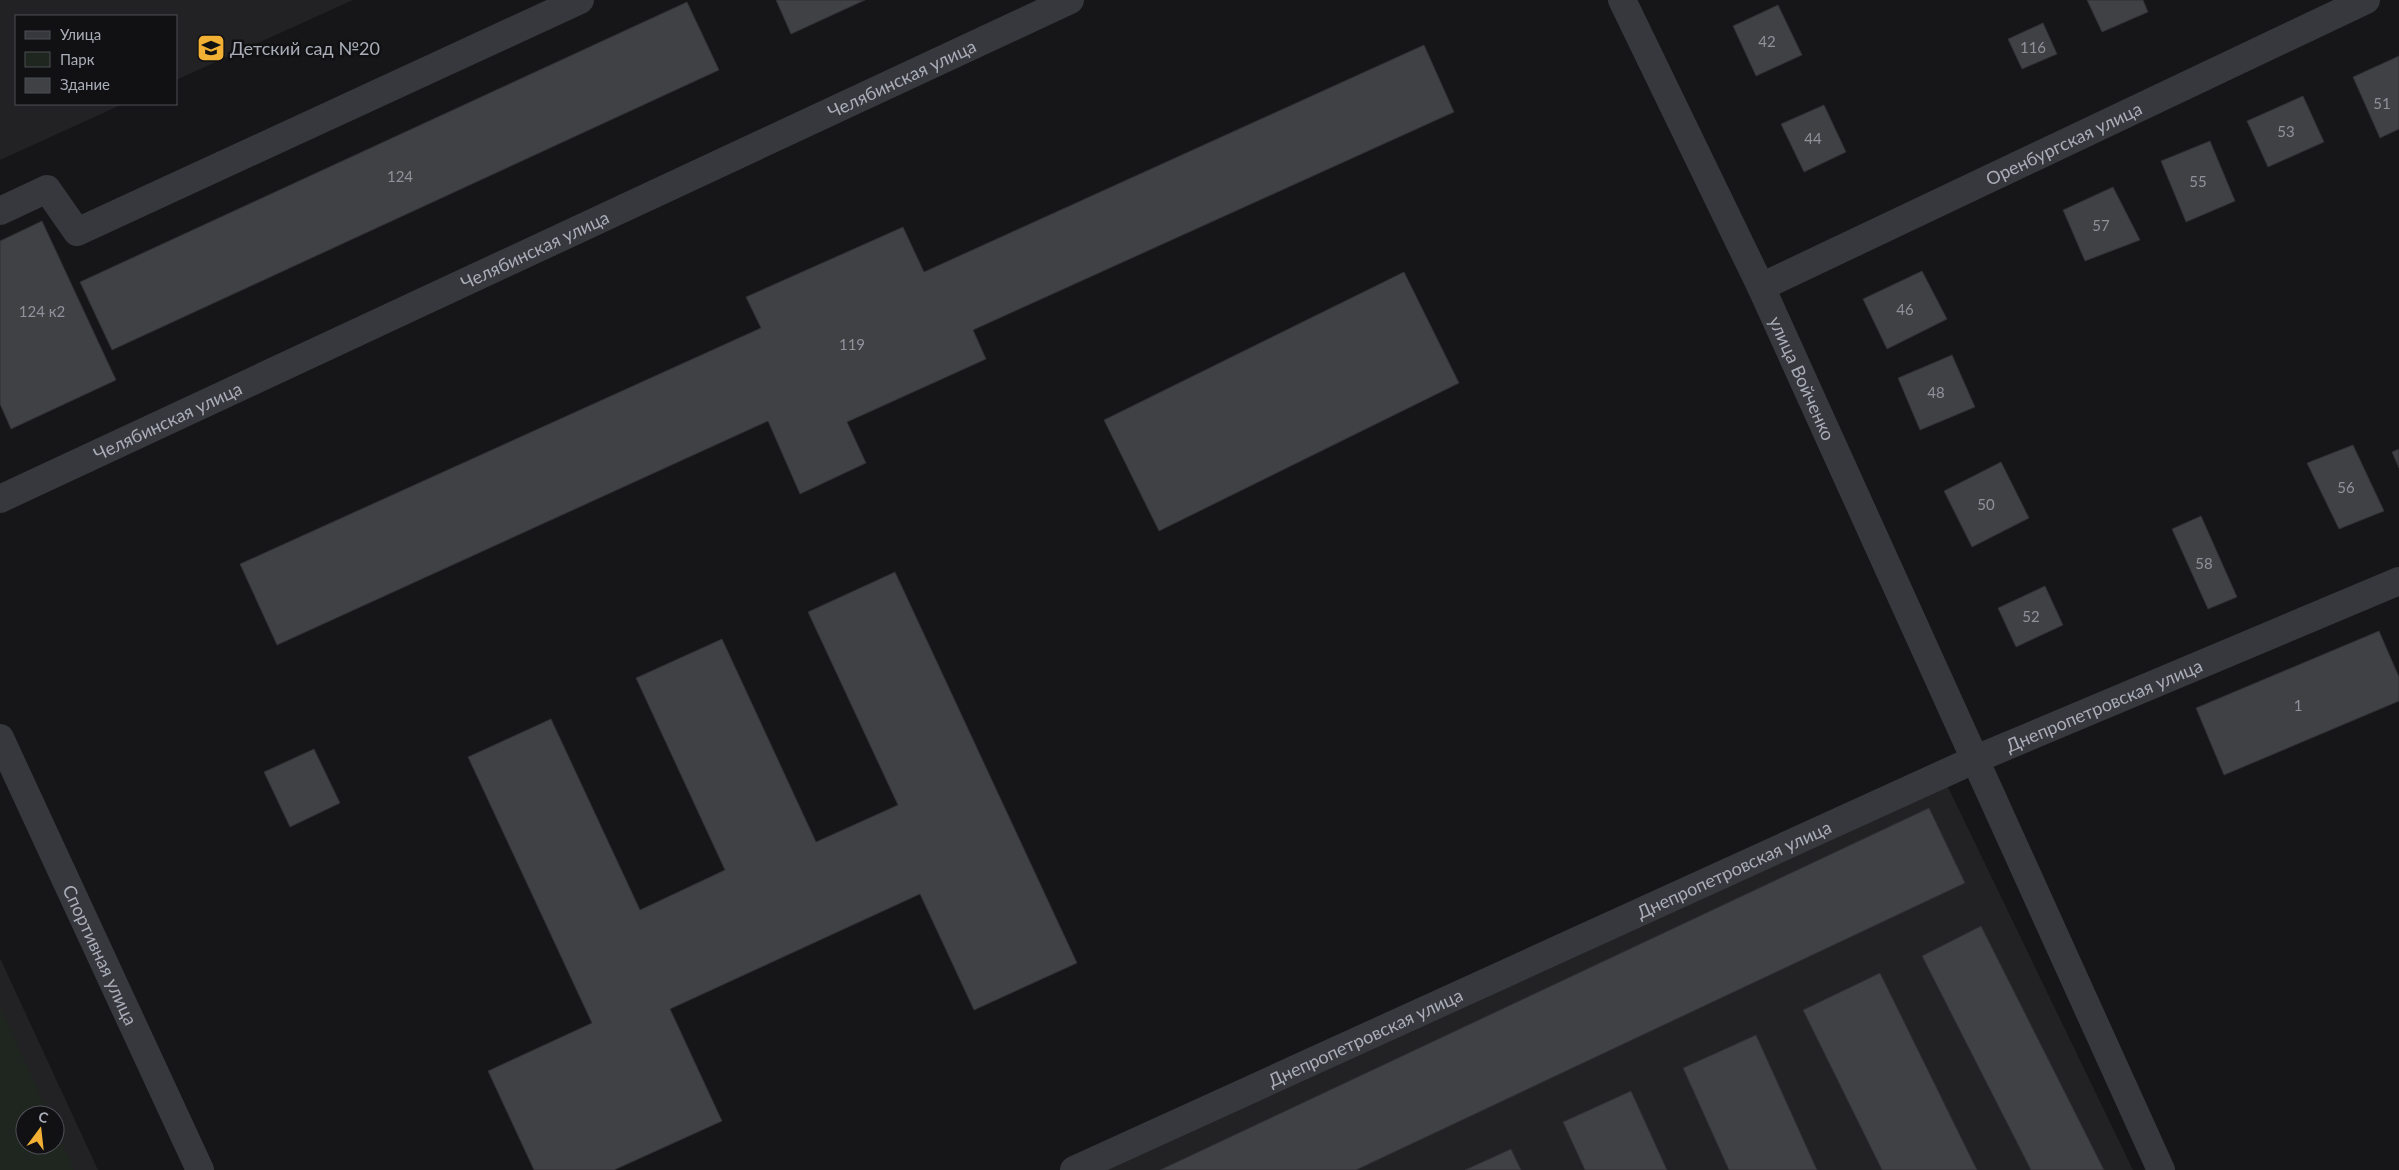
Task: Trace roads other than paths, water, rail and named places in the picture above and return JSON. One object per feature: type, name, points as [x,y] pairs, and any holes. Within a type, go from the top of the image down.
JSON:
[{"type":"street","points":[[0,211],[47,189],[76,232],[580,0]]},
{"type":"street","name":"Челябинская улица","points":[[0,499],[1070,0]]},
{"type":"street","name":"улица Войченко","points":[[1622,0],[1761,287],[2161,1170]]},
{"type":"street","name":"Оренбургская улица","points":[[1761,287],[2366,0]]},
{"type":"street","name":"Днепропетровская улица","points":[[1074,1170],[1976,759],[2399,581]]},
{"type":"street","name":"Спортивная улица","points":[[0,738],[200,1170]]},
{"type":"place","name":"Детский сад №20","points":[[211,48]]}]
